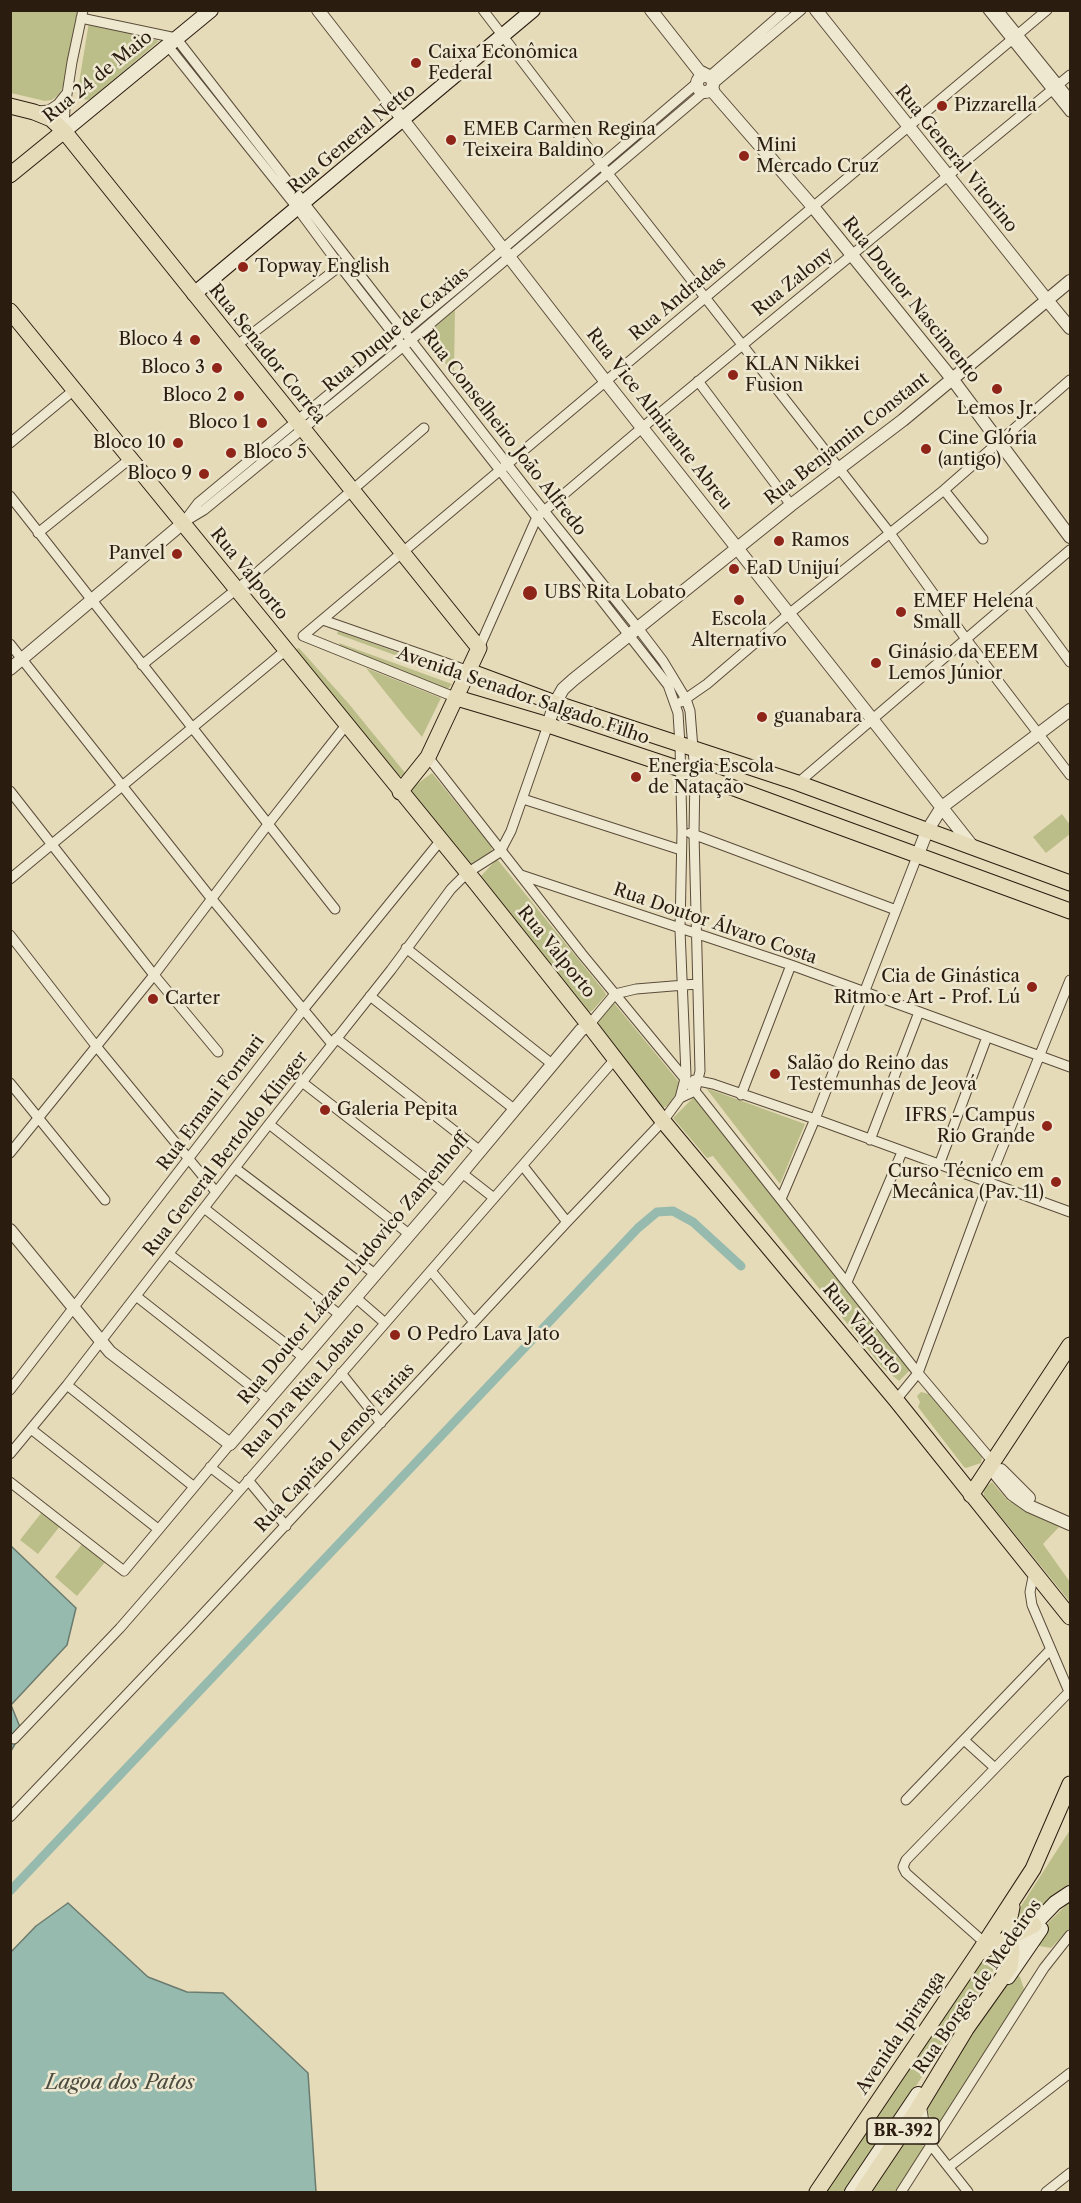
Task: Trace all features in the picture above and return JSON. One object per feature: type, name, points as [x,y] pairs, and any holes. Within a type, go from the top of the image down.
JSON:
[{"type":"main road","name":"Rua 24 de Maio","points":[[10,174],[211,10]]},
{"type":"main road","name":"Rua General Netto","points":[[194,294],[404,121],[533,10]]},
{"type":"main road","name":"Rua Senador Corrêa","points":[[10,106],[34,111],[51,119],[64,130],[479,648]]},
{"type":"main road","name":"Rua Valporto","points":[[10,311],[441,840],[663,1121],[896,1400],[1071,1617]]},
{"type":"main road","points":[[400,792],[428,757],[479,648]]},
{"type":"main road","name":"Avenida Senador Salgado Filho","points":[[469,671],[555,703],[798,783],[1071,883]]},
{"type":"main road","name":"Avenida Senador Salgado Filho","points":[[456,698],[548,725],[688,772],[1071,911]]},
{"type":"main road","points":[[971,1494],[1071,1345]]},
{"type":"main road","points":[[942,2068],[1010,1966],[1012,1945],[1009,1922],[1016,1895],[1033,1869],[1071,1784]]},
{"type":"main road","name":"Avenida Ipiranga","points":[[817,2193],[1016,1895]]},
{"type":"main road","name":"Rua Borges de Medeiros","points":[[1034,1925],[1055,1904],[1067,1896]]},
{"type":"main road","name":"Rua Borges de Medeiros","points":[[862,2193],[942,2068],[1067,1896]]},
{"type":"main road","points":[[982,1948],[1012,1945],[1034,1925]]},
{"type":"main road","name":"Rua Borges de Medeiros","points":[[852,2193],[1012,1945]]},
{"type":"main road","points":[[857,2193],[880,2159],[899,2138]]},
{"type":"street","name":"Rua Vice Almirante Abreu","points":[[318,10],[606,382],[974,848]]},
{"type":"street","points":[[483,10],[605,170],[890,532],[966,639],[1071,775]]},
{"type":"street","name":"Rua Doutor Nascimento","points":[[651,10],[706,83],[814,208],[953,380],[1071,537]]},
{"type":"street","name":"Rua Duque de Caxias","points":[[347,386],[370,374],[404,339],[756,43],[786,15],[801,10]]},
{"type":"street","name":"Rua General Vitorino","points":[[816,10],[1071,328]]},
{"type":"street","points":[[988,10],[1015,36]]},
{"type":"street","points":[[998,10],[1015,36],[1056,87],[1071,112]]},
{"type":"street","name":"Rua Andradas","points":[[303,636],[1047,10]]},
{"type":"street","points":[[64,130],[67,93],[82,14],[172,42]]},
{"type":"street","name":"Rua Conselheiro João Alfredo","points":[[172,42],[609,601],[634,632],[663,661],[686,699]]},
{"type":"street","name":"Rua Zalony","points":[[540,514],[1071,75]]},
{"type":"street","points":[[1056,87],[1071,99]]},
{"type":"street","points":[[34,111],[49,110],[58,104],[67,93]]},
{"type":"street","points":[[236,346],[344,263]]},
{"type":"street","name":"Rua Benjamin Constant","points":[[548,725],[555,703],[568,685],[790,505],[953,380],[1071,281]]},
{"type":"street","name":"Rua Duque de Caxias","points":[[183,523],[204,510],[347,386],[363,366],[404,339]]},
{"type":"street","points":[[363,366],[370,374]]},
{"type":"street","points":[[695,1091],[699,1080],[698,933],[694,834],[686,747],[676,704],[707,684],[790,613],[944,490],[1071,380]]},
{"type":"street","points":[[699,381],[790,505]]},
{"type":"street","points":[[10,443],[74,390]]},
{"type":"street","points":[[142,665],[236,589],[424,428]]},
{"type":"street","points":[[38,533],[131,458]]},
{"type":"street","points":[[944,490],[983,539]]},
{"type":"street","points":[[10,496],[335,909]]},
{"type":"street","points":[[479,648],[540,514]]},
{"type":"street","points":[[10,669],[183,523]]},
{"type":"street","points":[[798,783],[1071,550]]},
{"type":"street","points":[[1020,594],[1071,662]]},
{"type":"street","name":"Avenida Senador Salgado Filho","points":[[323,620],[469,671]]},
{"type":"street","name":"Rua Conselheiro João Alfredo","points":[[634,632],[668,686],[676,704]]},
{"type":"street","name":"Avenida Senador Salgado Filho","points":[[303,636],[456,698]]},
{"type":"street","points":[[10,644],[211,898],[303,1010],[334,1041],[479,1150]]},
{"type":"street","points":[[10,879],[285,650]]},
{"type":"street","points":[[686,699],[690,711],[686,747],[688,772],[681,850],[680,930],[686,1080],[699,1080],[815,1119],[1071,1212]]},
{"type":"street","points":[[781,1199],[815,1119],[927,831],[942,807],[1071,710]]},
{"type":"street","points":[[10,1154],[154,975],[347,724]]},
{"type":"street","points":[[467,873],[500,852],[509,837],[548,725]]},
{"type":"street","name":"Rua Valporto","points":[[428,757],[500,852],[695,1091],[992,1464]]},
{"type":"street","points":[[10,791],[154,975],[218,1052]]},
{"type":"street","points":[[523,799],[681,850]]},
{"type":"street","points":[[682,831],[896,910]]},
{"type":"street","name":"Rua Ernani Fornari","points":[[10,1390],[303,1010],[441,840]]},
{"type":"street","name":"Rua General Bertoldo Klinger","points":[[10,1455],[67,1386],[451,889],[467,873]]},
{"type":"street","name":"Rua Doutor Álvaro Costa","points":[[519,874],[680,930],[698,933],[791,965],[863,993],[1071,1066]]},
{"type":"street","points":[[10,935],[96,1046],[216,1192]]},
{"type":"street","points":[[406,948],[552,1064]]},
{"type":"street","points":[[741,1095],[791,965]]},
{"type":"street","points":[[896,1400],[918,1373],[989,1181],[1071,980]]},
{"type":"street","points":[[615,994],[636,989],[698,984]]},
{"type":"street","name":"Rua Doutor Lázaro Ludovico Zamenhoff","points":[[10,1482],[124,1571],[193,1486],[445,1193],[552,1064],[615,994]]},
{"type":"street","points":[[370,996],[514,1109]]},
{"type":"street","points":[[870,1140],[919,1012]]},
{"type":"street","points":[[939,1165],[987,1037]]},
{"type":"street","name":"Rua Dra Rita Lobato","points":[[14,1739],[120,1628],[615,1059]]},
{"type":"street","name":"Rua Capitão Lemos Farias","points":[[10,1817],[286,1526],[663,1121],[680,1098],[686,1080]]},
{"type":"street","points":[[302,1082],[445,1193]]},
{"type":"street","points":[[10,1083],[105,1200]]},
{"type":"street","name":"Rua Capitão Lemos Farias","points":[[680,1098],[695,1091]]},
{"type":"street","points":[[269,1124],[409,1234]]},
{"type":"street","points":[[847,1281],[902,1152]]},
{"type":"street","points":[[523,1166],[567,1222]]},
{"type":"street","points":[[235,1168],[375,1274]]},
{"type":"street","points":[[462,1173],[494,1198]]},
{"type":"street","points":[[204,1208],[340,1315]]},
{"type":"street","points":[[10,1230],[113,1354],[230,1444]]},
{"type":"street","points":[[169,1254],[303,1357]]},
{"type":"street","points":[[430,1271],[474,1322]]},
{"type":"street","points":[[136,1296],[267,1399]]},
{"type":"street","points":[[356,1297],[385,1323]]},
{"type":"street","points":[[342,1373],[381,1423]]},
{"type":"street","points":[[67,1386],[193,1486]]},
{"type":"street","points":[[31,1429],[158,1529]]},
{"type":"street","points":[[992,1464],[1029,1497],[1071,1518]]},
{"type":"street","points":[[992,1464],[1012,1494],[1029,1506],[1071,1524]]},
{"type":"street","points":[[210,1467],[240,1490]]},
{"type":"street","points":[[248,1480],[286,1526]]},
{"type":"street","points":[[982,1948],[906,1873],[903,1867],[906,1860],[1070,1693],[1032,1605],[1030,1592],[1034,1572]]},
{"type":"street","points":[[906,1800],[1050,1650]]},
{"type":"street","points":[[964,1740],[995,1768]]},
{"type":"street","points":[[901,2193],[929,2143],[1044,1968],[1070,1934]]},
{"type":"street","points":[[949,2167],[1071,2073]]},
{"type":"street","points":[[921,2103],[929,2143],[968,2193]]},
{"type":"street","points":[[899,2138],[929,2143]]},
{"type":"street","points":[[1046,2193],[1071,2173]]},
{"type":"green space","points":[[11,11],[79,11],[64,85],[52,100],[45,101],[11,93]]},
{"type":"green space","points":[[89,22],[159,41],[91,99],[86,100],[77,95]]},
{"type":"green space","points":[[455,308],[454,373],[419,335]]},
{"type":"green space","points":[[338,631],[457,674],[455,677],[337,634]]},
{"type":"green space","points":[[339,643],[452,684],[448,689],[341,647]]},
{"type":"green space","points":[[299,648],[349,704],[406,774],[397,776],[296,649]]},
{"type":"green space","points":[[366,668],[441,698],[422,737],[406,718]]},
{"type":"green space","points":[[432,773],[491,846],[490,852],[471,864],[409,790]]},
{"type":"green space","points":[[1062,814],[1070,825],[1070,834],[1046,853],[1033,837]]},
{"type":"green space","points":[[497,859],[604,991],[606,995],[592,1011],[589,1012],[480,877]]},
{"type":"green space","points":[[614,1003],[679,1082],[680,1087],[669,1105],[663,1108],[599,1025],[598,1021]]},
{"type":"green space","points":[[706,1088],[805,1124],[780,1184]]},
{"type":"green space","points":[[695,1096],[911,1369],[899,1381],[882,1367],[713,1156],[707,1158],[673,1118]]},
{"type":"green space","points":[[921,1392],[929,1394],[982,1457],[981,1463],[964,1467],[918,1407],[920,1402],[917,1396]]},
{"type":"green space","points":[[992,1482],[1008,1501],[1020,1504],[1059,1527],[1043,1544],[1070,1582],[1070,1602],[984,1496],[983,1489]]},
{"type":"green space","points":[[42,1512],[60,1526],[38,1554],[20,1540]]},
{"type":"green space","points":[[83,1543],[106,1561],[77,1596],[55,1577]]},
{"type":"green space","points":[[1070,1830],[1070,1884],[1024,1925],[1018,1924],[1016,1914]]},
{"type":"green space","points":[[1070,1901],[1070,1928],[1051,1948],[1039,1946],[1045,1926]]},
{"type":"green space","points":[[1000,1949],[1003,1956],[845,2192],[825,2192],[987,1953]]},
{"type":"green space","points":[[1014,1972],[1020,1977],[1024,1989],[1021,1998],[941,2125],[937,2125],[925,2111],[926,2103]]},
{"type":"green space","points":[[901,2141],[916,2141],[925,2147],[896,2192],[866,2192]]},
{"type":"water","points":[[11,1546],[76,1608],[67,1645],[11,1705]]},
{"type":"water","points":[[11,1705],[22,1732],[11,1751]]},
{"type":"water","name":"Lagoa dos Patos","points":[[68,1903],[148,1977],[187,1992],[223,1993],[308,2073],[316,2192],[11,2192],[11,1952],[36,1926]]},
{"type":"waterway","points":[[10,1891],[638,1228],[657,1212],[673,1211],[693,1222],[741,1266]]},
{"type":"place","name":"Caixa Econômica Federal","points":[[416,63]]},
{"type":"place","name":"Pizzarella","points":[[942,106]]},
{"type":"place","name":"EMEB Carmen Regina Teixeira Baldino","points":[[451,140]]},
{"type":"place","name":"Mini Mercado Cruz","points":[[744,156]]},
{"type":"place","name":"Topway English","points":[[243,267]]},
{"type":"place","name":"Bloco 4","points":[[195,340]]},
{"type":"place","name":"Bloco 3","points":[[217,368]]},
{"type":"place","name":"KLAN Nikkei Fusion","points":[[733,375]]},
{"type":"place","name":"Lemos Jr.","points":[[997,389]]},
{"type":"place","name":"Bloco 2","points":[[239,396]]},
{"type":"place","name":"Bloco 1","points":[[262,423]]},
{"type":"place","name":"Bloco 10","points":[[178,443]]},
{"type":"place","name":"Cine Glória (antigo)","points":[[926,449]]},
{"type":"place","name":"Bloco 5","points":[[231,453]]},
{"type":"place","name":"Bloco 9","points":[[204,474]]},
{"type":"place","name":"Ramos","points":[[779,541]]},
{"type":"place","name":"Panvel","points":[[177,554]]},
{"type":"place","name":"EaD Unijuí","points":[[734,569]]},
{"type":"place","name":"UBS Rita Lobato","points":[[530,593]]},
{"type":"place","name":"Escola Alternativo","points":[[739,600]]},
{"type":"place","name":"EMEF Helena Small","points":[[901,612]]},
{"type":"place","name":"Ginásio da EEEM Lemos Júnior","points":[[876,663]]},
{"type":"place","name":"guanabara","points":[[762,717]]},
{"type":"place","name":"Energia Escola de Natação","points":[[636,777]]},
{"type":"place","name":"Cia de Ginástica Ritmo e Art - Prof. Lú","points":[[1032,987]]},
{"type":"place","name":"Carter","points":[[153,999]]},
{"type":"place","name":"Salão do Reino das Testemunhas de Jeová","points":[[775,1074]]},
{"type":"place","name":"Galeria Pepita","points":[[325,1110]]},
{"type":"place","name":"IFRS - Campus Rio Grande","points":[[1047,1126]]},
{"type":"place","name":"Curso Técnico em Mecânica (Pav. 11)","points":[[1056,1182]]},
{"type":"place","name":"O Pedro Lava Jato","points":[[395,1335]]}]
